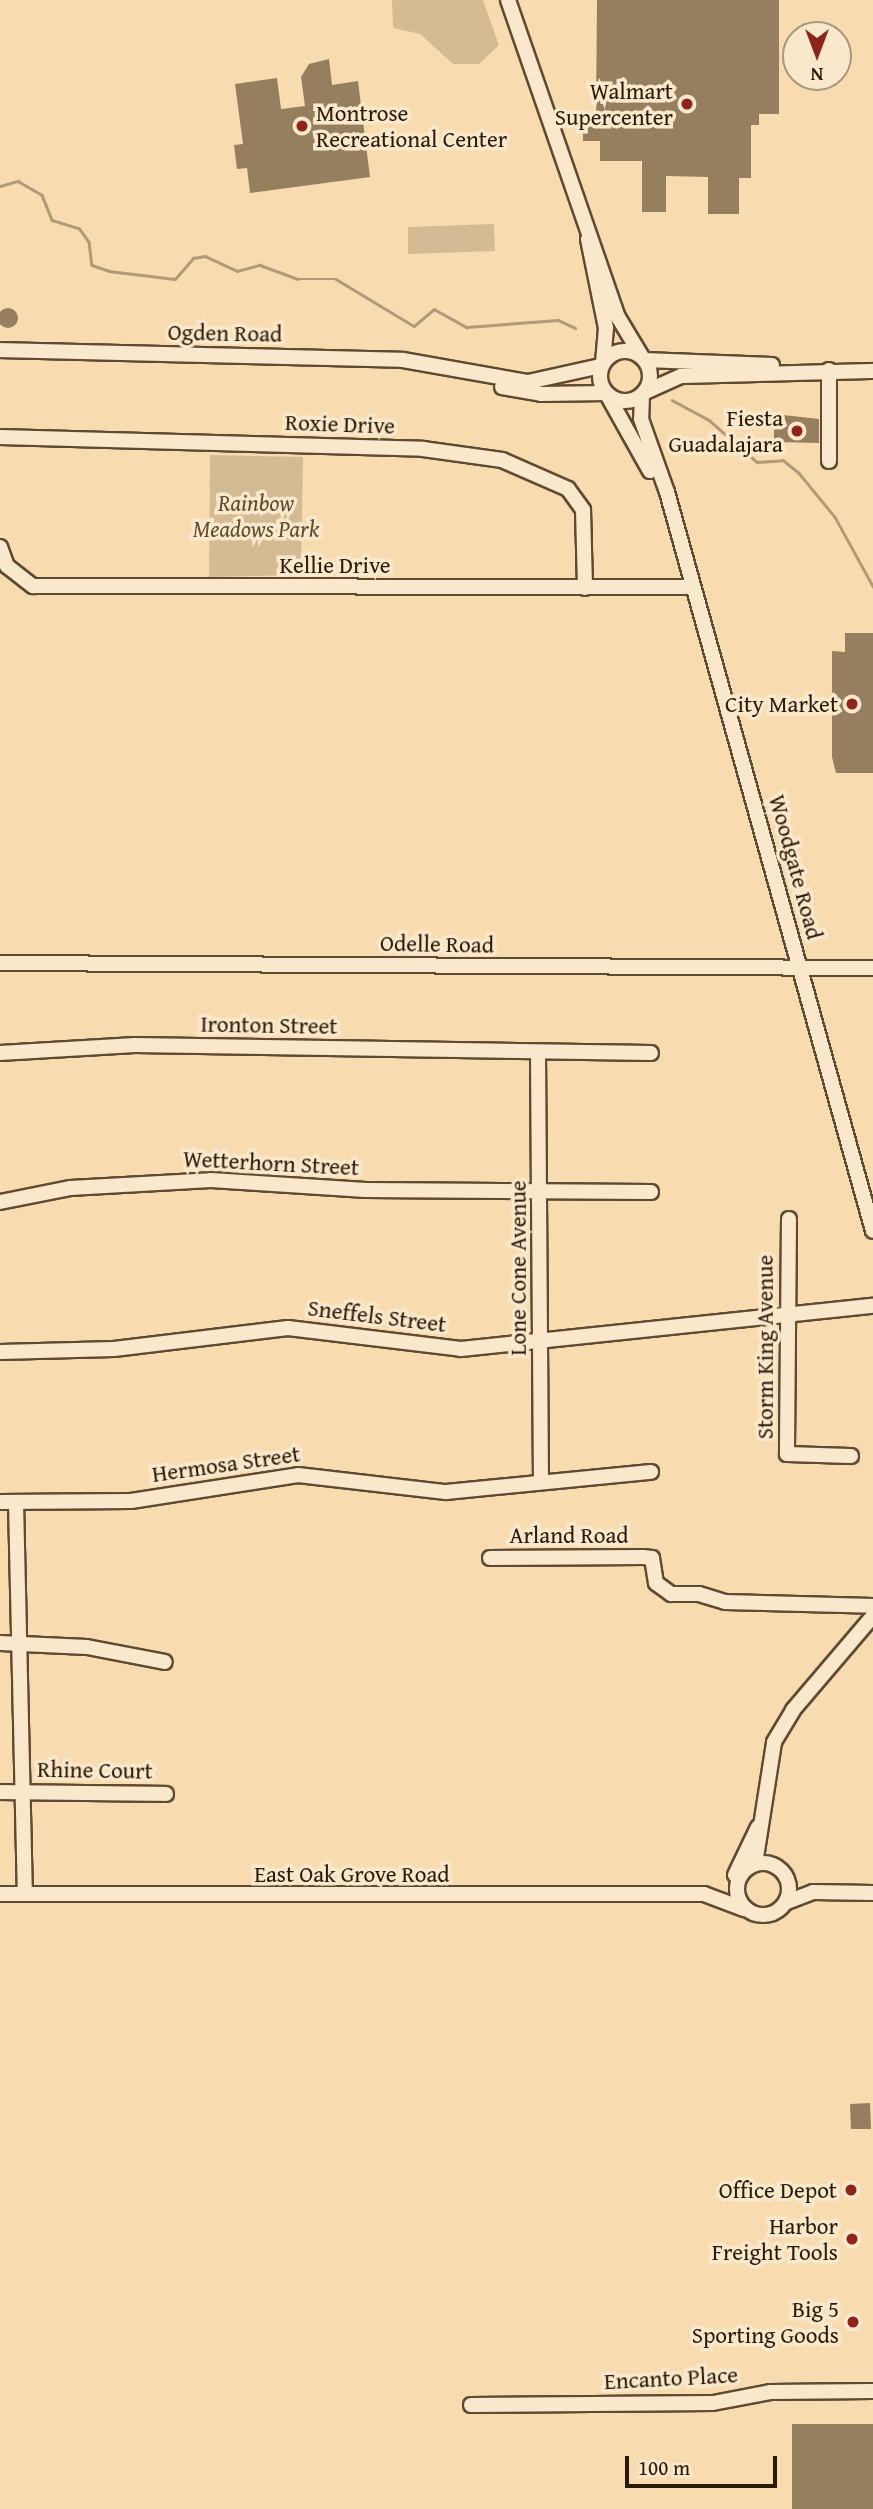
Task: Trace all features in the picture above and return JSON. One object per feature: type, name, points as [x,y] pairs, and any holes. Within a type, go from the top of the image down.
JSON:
[{"type":"street","points":[[508,0],[618,317],[643,358],[650,380],[644,394]]},
{"type":"street","points":[[587,234],[606,328],[602,364],[607,394],[629,401],[681,376],[829,370],[873,371]]},
{"type":"street","name":"Ogden Road","points":[[0,350],[403,359],[528,382],[602,364]]},
{"type":"street","points":[[602,364],[617,352],[666,364],[737,360],[829,370]]},
{"type":"street","name":"Ogden Road","points":[[449,367],[527,393],[607,394]]},
{"type":"street","points":[[829,370],[830,461]]},
{"type":"street","name":"Woodgate Road","points":[[607,394],[673,516]]},
{"type":"street","name":"Woodgate Road","points":[[644,394],[641,419],[673,516],[691,587],[869,1201],[873,1231]]},
{"type":"street","name":"Roxie Drive","points":[[0,437],[423,449],[502,460],[568,489],[583,510],[584,588]]},
{"type":"street","name":"Kellie Drive","points":[[0,547],[7,566],[33,586],[691,587]]},
{"type":"street","name":"Odelle Road","points":[[0,962],[873,968]]},
{"type":"street","name":"Ironton Street","points":[[0,1054],[135,1045],[538,1054],[651,1053]]},
{"type":"street","name":"Lone Cone Avenue","points":[[538,1054],[541,1482]]},
{"type":"street","name":"Wetterhorn Street","points":[[0,1202],[83,1186],[211,1180],[366,1190],[652,1192]]},
{"type":"street","name":"Storm King Avenue","points":[[789,1219],[786,1319],[787,1454],[851,1455]]},
{"type":"street","name":"Sneffels Street","points":[[0,1352],[114,1349],[288,1328],[461,1349],[786,1319],[873,1306]]},
{"type":"street","name":"Hermosa Street","points":[[0,1502],[131,1501],[298,1475],[446,1492],[651,1472]]},
{"type":"street","points":[[16,1502],[22,1642],[17,1719],[23,1791],[25,1894]]},
{"type":"street","name":"Arland Road","points":[[490,1558],[652,1558],[656,1583],[671,1594],[699,1594],[724,1602],[873,1606]]},
{"type":"street","points":[[733,1884],[755,1864],[774,1742],[793,1710],[873,1616]]},
{"type":"street","points":[[0,1643],[22,1642],[165,1662]]},
{"type":"street","name":"Rhine Court","points":[[0,1792],[166,1794]]},
{"type":"street","points":[[762,1816],[772,1865],[788,1879],[813,1892]]},
{"type":"street","points":[[762,1816],[733,1884],[744,1909],[772,1914],[786,1902],[813,1892],[873,1893]]},
{"type":"street","points":[[755,1864],[772,1865]]},
{"type":"street","points":[[786,1902],[788,1879]]},
{"type":"street","name":"East Oak Grove Road","points":[[0,1894],[463,1898],[704,1894],[733,1884]]},
{"type":"street","name":"East Oak Grove Road","points":[[704,1894],[744,1909]]},
{"type":"street","name":"Encanto Place","points":[[471,2405],[713,2403],[770,2392],[873,2391]]},
{"type":"green space","points":[[392,0],[483,0],[499,45],[479,64],[453,64],[420,34],[393,28]]},
{"type":"green space","points":[[494,224],[495,251],[408,254],[408,227]]},
{"type":"green space","name":"Rainbow Meadows Park","points":[[210,455],[303,457],[301,575],[209,577]]},
{"type":"building","name":"Walmart Supercenter","points":[[597,0],[779,0],[779,114],[759,114],[759,125],[751,125],[751,178],[739,178],[739,214],[708,214],[708,177],[666,176],[666,212],[642,212],[642,161],[600,161],[600,141],[583,141],[583,118],[596,112]]},
{"type":"building","name":"Montrose Recreational Center","points":[[329,59],[332,85],[358,81],[370,177],[250,193],[247,168],[237,169],[234,145],[243,144],[235,84],[277,78],[281,109],[305,106],[301,77],[309,64]]},
{"type":"building","points":[[8,308],[15,311],[18,318],[15,325],[8,328],[1,325],[-2,318],[1,311]]},
{"type":"building","name":"Fiesta Guadalajara","points":[[774,414],[819,419],[819,443],[774,442]]},
{"type":"building","name":"City Market","points":[[845,633],[873,633],[873,773],[836,773],[832,757],[832,651],[845,652]]},
{"type":"building","points":[[870,2103],[871,2129],[851,2129],[850,2104]]},
{"type":"building","points":[[792,2424],[873,2424],[873,2509],[792,2509]]},
{"type":"waterway","points":[[0,186],[18,181],[42,195],[52,220],[79,228],[89,242],[92,265],[109,271],[175,279],[193,258],[205,256],[237,271],[260,265],[298,279],[336,279],[414,326],[434,309],[467,327],[558,320],[575,328]]},
{"type":"waterway","points":[[672,400],[709,420],[757,462],[783,460],[799,473],[835,517],[873,586]]},
{"type":"place","name":"Walmart Supercenter","points":[[687,104]]},
{"type":"place","name":"Montrose Recreational Center","points":[[302,126]]},
{"type":"place","name":"Fiesta Guadalajara","points":[[797,431]]},
{"type":"place","name":"City Market","points":[[852,704]]},
{"type":"place","name":"Office Depot","points":[[851,2190]]},
{"type":"place","name":"Harbor Freight Tools","points":[[852,2239]]},
{"type":"place","name":"Big 5 Sporting Goods","points":[[853,2322]]}]
